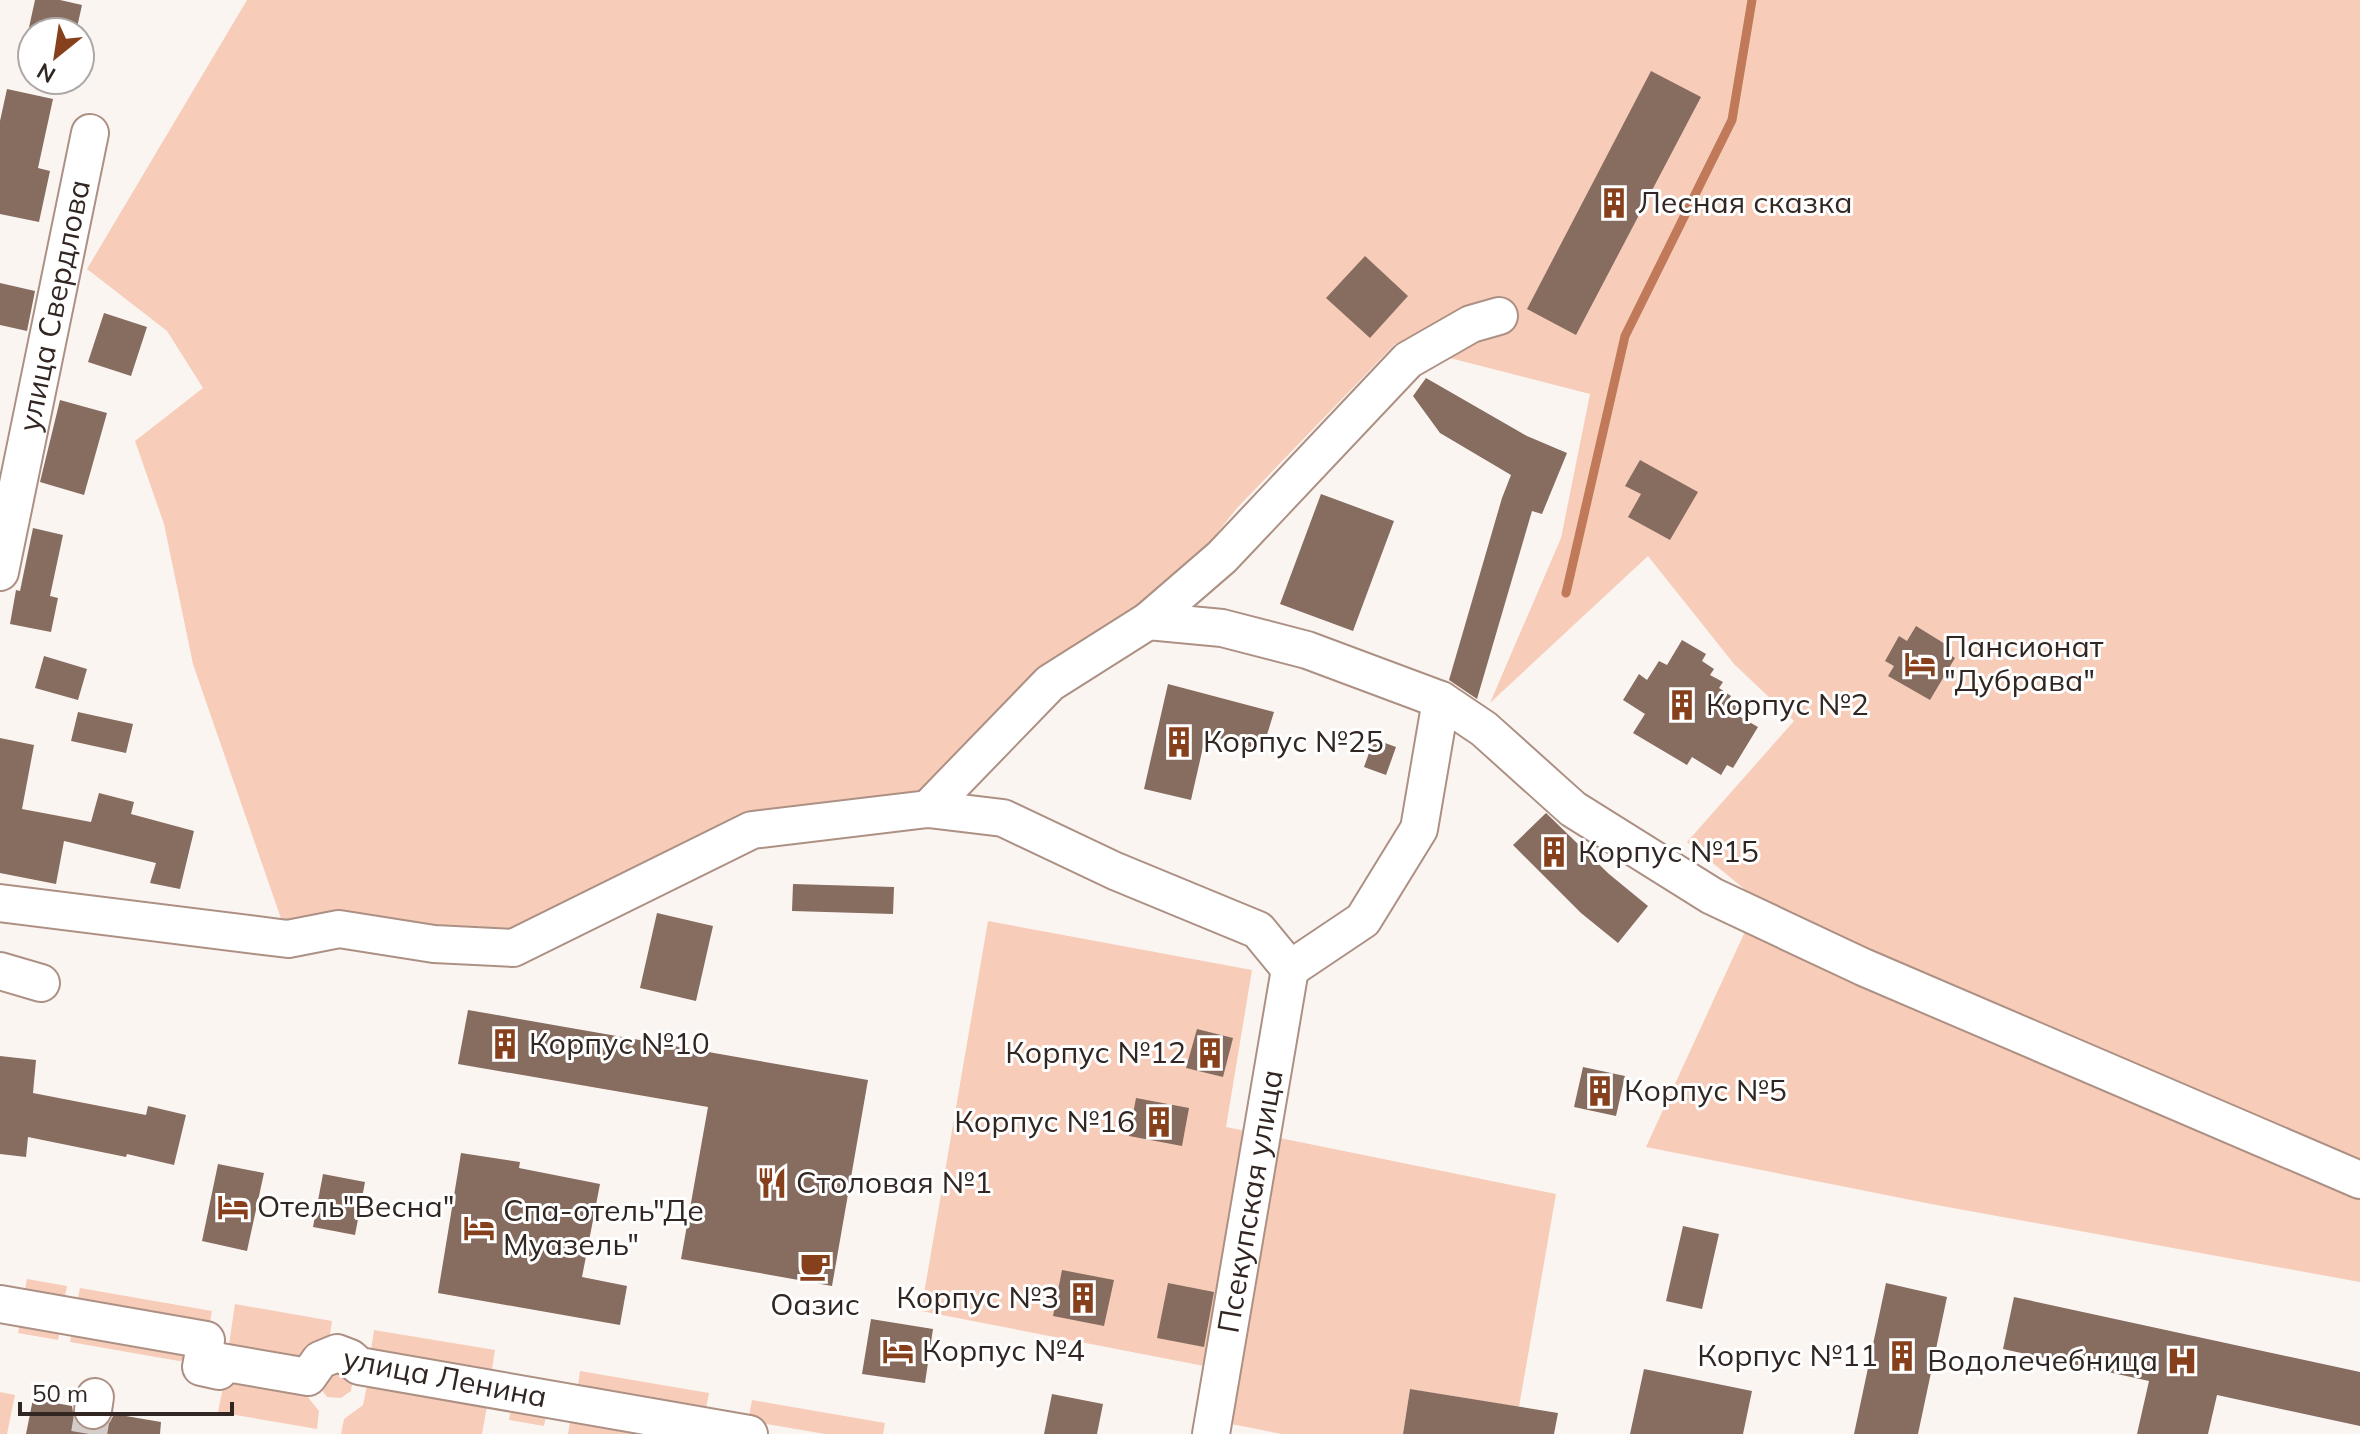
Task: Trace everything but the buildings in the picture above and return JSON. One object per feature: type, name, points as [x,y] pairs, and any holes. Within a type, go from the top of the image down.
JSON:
[{"type":"street","name":"улица Свердлова","points":[[0,572],[90,133]]},
{"type":"street","points":[[928,809],[1050,683],[1148,621],[1222,557],[1408,360],[1471,324],[1499,316]]},
{"type":"street","points":[[1148,621],[1222,628],[1307,650],[1441,700],[1484,729],[1573,809],[1712,896],[1863,967],[2360,1180]]},
{"type":"street","points":[[0,903],[288,939],[339,929],[434,944],[513,948],[752,830],[928,809],[1003,818],[1115,871],[1258,930],[1290,969],[1363,920],[1419,829],[1441,700]]},
{"type":"street","name":"Псекупская улица","points":[[1211,1434],[1290,969]]},
{"type":"street","points":[[0,971],[41,983]]},
{"type":"street","name":"улица Ленина","points":[[0,1304],[206,1340],[201,1367],[219,1371],[221,1362],[308,1377],[320,1360],[337,1353],[359,1366],[749,1434]]},
{"type":"shaded area","points":[[247,0],[2360,0],[2360,1282],[1931,1204],[1646,1147],[1759,901],[1687,842],[1794,721],[1734,664],[1648,556],[1490,703],[1561,538],[1590,394],[1395,344],[1237,508],[1148,621],[928,809],[751,830],[513,948],[288,939],[193,664],[164,524],[135,441],[203,388],[167,331],[87,269]]},
{"type":"shaded area","points":[[988,921],[1252,970],[1226,1127],[1556,1194],[1519,1407],[1410,1389],[1403,1434],[1282,1434],[1231,1424],[1240,1373],[921,1311]]},
{"type":"shaded area","points":[[27,1279],[67,1286],[64,1302],[24,1294]]},
{"type":"shaded area","points":[[80,1288],[212,1311],[209,1327],[77,1303]]},
{"type":"shaded area","points":[[235,1304],[332,1321],[328,1348],[305,1365],[228,1351]]},
{"type":"shaded area","points":[[21,1317],[61,1325],[58,1340],[18,1333]]},
{"type":"shaded area","points":[[73,1327],[197,1358],[179,1361],[70,1342]]},
{"type":"shaded area","points":[[374,1330],[495,1350],[491,1376],[370,1357]]},
{"type":"shaded area","points":[[328,1365],[353,1378],[351,1391],[341,1398],[327,1397],[318,1385]]},
{"type":"shaded area","points":[[580,1371],[709,1393],[705,1414],[577,1392]]},
{"type":"shaded area","points":[[225,1377],[303,1391],[319,1411],[317,1429],[218,1412]]},
{"type":"shaded area","points":[[368,1380],[488,1401],[482,1434],[341,1434],[344,1419],[363,1405]]},
{"type":"shaded area","points":[[0,1392],[15,1395],[7,1434],[0,1434]]},
{"type":"shaded area","points":[[752,1400],[885,1423],[883,1434],[825,1434],[748,1421]]},
{"type":"shaded area","points":[[512,1404],[547,1411],[544,1426],[509,1420]]},
{"type":"shaded area","points":[[570,1422],[639,1434],[568,1434]]},
{"type":"waterway","points":[[1566,593],[1625,336],[1732,120],[1752,0]]},
{"type":"tunnel","points":[[89,1434],[93,1410]]},
{"type":"place","name":"Лесная сказка","points":[[1614,203]]},
{"type":"place","name":"Пансионат \"Дубрава\"","points":[[1920,664]]},
{"type":"place","name":"Корпус №2","points":[[1682,705]]},
{"type":"place","name":"Корпус №25","points":[[1179,742]]},
{"type":"place","name":"Корпус №15","points":[[1554,852]]},
{"type":"place","name":"Корпус №10","points":[[505,1044]]},
{"type":"place","name":"Корпус №12","points":[[1210,1053]]},
{"type":"place","name":"Корпус №5","points":[[1600,1091]]},
{"type":"place","name":"Корпус №16","points":[[1159,1122]]},
{"type":"place","name":"Столовая №1","points":[[772,1183]]},
{"type":"place","name":"Отель\"Весна\"","points":[[233,1207]]},
{"type":"place","name":"Спа-отель\"Де Муазель\"","points":[[479,1228]]},
{"type":"place","name":"Оазис","points":[[815,1266]]},
{"type":"place","name":"Корпус №3","points":[[1083,1298]]},
{"type":"place","name":"Корпус №4","points":[[898,1351]]},
{"type":"place","name":"Корпус №11","points":[[1902,1356]]},
{"type":"place","name":"Водолечебница","points":[[2182,1361]]}]
